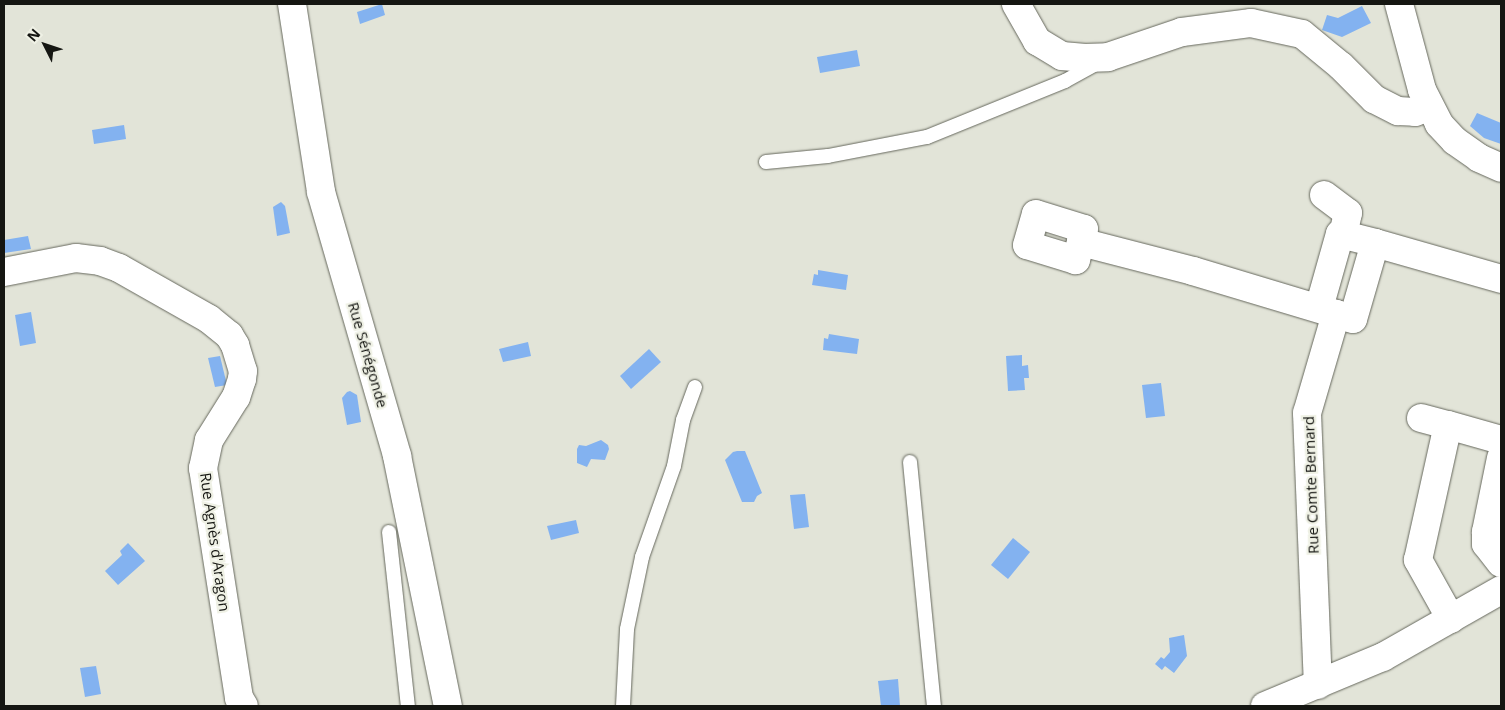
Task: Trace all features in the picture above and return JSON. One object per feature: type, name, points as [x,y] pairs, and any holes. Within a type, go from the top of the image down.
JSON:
[{"type":"street","name":"Rue Sénégonde","points":[[292,4],[321,192],[397,456],[448,706]]},
{"type":"street","points":[[1016,4],[1037,41],[1062,56],[1108,57],[1182,32],[1251,23],[1302,34],[1341,66],[1374,99],[1398,111],[1415,112],[1429,107]]},
{"type":"street","points":[[1399,4],[1429,107],[1439,124],[1455,141],[1479,158],[1501,168]]},
{"type":"street","name":"Rue Comte Bernard","points":[[1318,685],[1308,412],[1340,234],[1343,235],[1348,213],[1324,195]]},
{"type":"street","points":[[1343,235],[1501,279]]},
{"type":"street","points":[[1081,242],[1353,319],[1375,243]]},
{"type":"street","name":"Rue Agnès d'Aragon","points":[[4,272],[76,258],[100,261],[120,268],[208,319],[229,336],[235,345],[243,371],[242,379],[233,402],[209,440],[203,468],[239,698],[244,706]]},
{"type":"street","points":[[1422,418],[1501,440]]},
{"type":"street","points":[[1448,425],[1418,560],[1451,619]]},
{"type":"street","points":[[1501,458],[1486,532],[1486,544],[1501,563]]},
{"type":"street","points":[[1265,706],[1383,657],[1501,590]]},
{"type":"lane","points":[[766,162],[828,156],[927,137],[1065,81],[1108,57]]},
{"type":"lane","points":[[623,706],[627,629],[642,557],[674,466],[683,420],[695,387]]},
{"type":"lane","points":[[910,462],[934,706]]},
{"type":"lane","points":[[389,532],[408,706]]},
{"type":"water","points":[[382,4],[385,15],[360,24],[357,12]]},
{"type":"water","points":[[1362,6],[1371,23],[1342,37],[1322,30],[1327,15],[1338,18]]},
{"type":"water","points":[[857,50],[860,66],[820,73],[817,57]]},
{"type":"water","points":[[1477,113],[1501,123],[1501,144],[1484,138],[1470,126]]},
{"type":"water","points":[[124,125],[126,139],[94,144],[92,130]]},
{"type":"water","points":[[281,202],[285,206],[290,233],[277,236],[273,207]]},
{"type":"water","points":[[28,236],[31,249],[4,253],[4,240]]},
{"type":"water","points":[[818,270],[848,275],[846,290],[812,285],[814,274],[818,275]]},
{"type":"water","points":[[31,312],[36,343],[20,346],[15,315]]},
{"type":"water","points":[[829,334],[859,339],[857,354],[823,350],[824,338],[828,339]]},
{"type":"water","points":[[528,342],[531,356],[503,362],[499,349]]},
{"type":"water","points":[[649,349],[661,362],[631,389],[620,376]]},
{"type":"water","points":[[1022,355],[1022,366],[1028,365],[1029,378],[1024,378],[1025,390],[1008,391],[1006,356]]},
{"type":"water","points":[[220,356],[227,385],[215,387],[208,358]]},
{"type":"water","points":[[1161,383],[1165,416],[1146,418],[1142,385]]},
{"type":"water","points":[[350,391],[357,395],[361,422],[347,425],[342,398]]},
{"type":"water","points":[[601,440],[608,445],[609,449],[605,460],[591,459],[587,467],[577,463],[577,449],[579,445],[586,446]]},
{"type":"water","points":[[745,451],[762,493],[757,496],[754,502],[742,502],[725,460],[733,452]]},
{"type":"water","points":[[805,494],[809,527],[794,529],[790,495]]},
{"type":"water","points":[[576,520],[579,533],[551,540],[547,526]]},
{"type":"water","points":[[1013,538],[1030,552],[1008,579],[991,565]]},
{"type":"water","points":[[128,543],[145,561],[118,585],[105,571],[122,555],[120,551]]},
{"type":"water","points":[[1184,635],[1187,656],[1174,673],[1165,666],[1162,670],[1155,664],[1161,657],[1164,659],[1170,652],[1169,638]]},
{"type":"water","points":[[96,666],[101,694],[85,697],[80,668]]},
{"type":"water","points":[[898,679],[900,706],[881,706],[878,681]]}]
